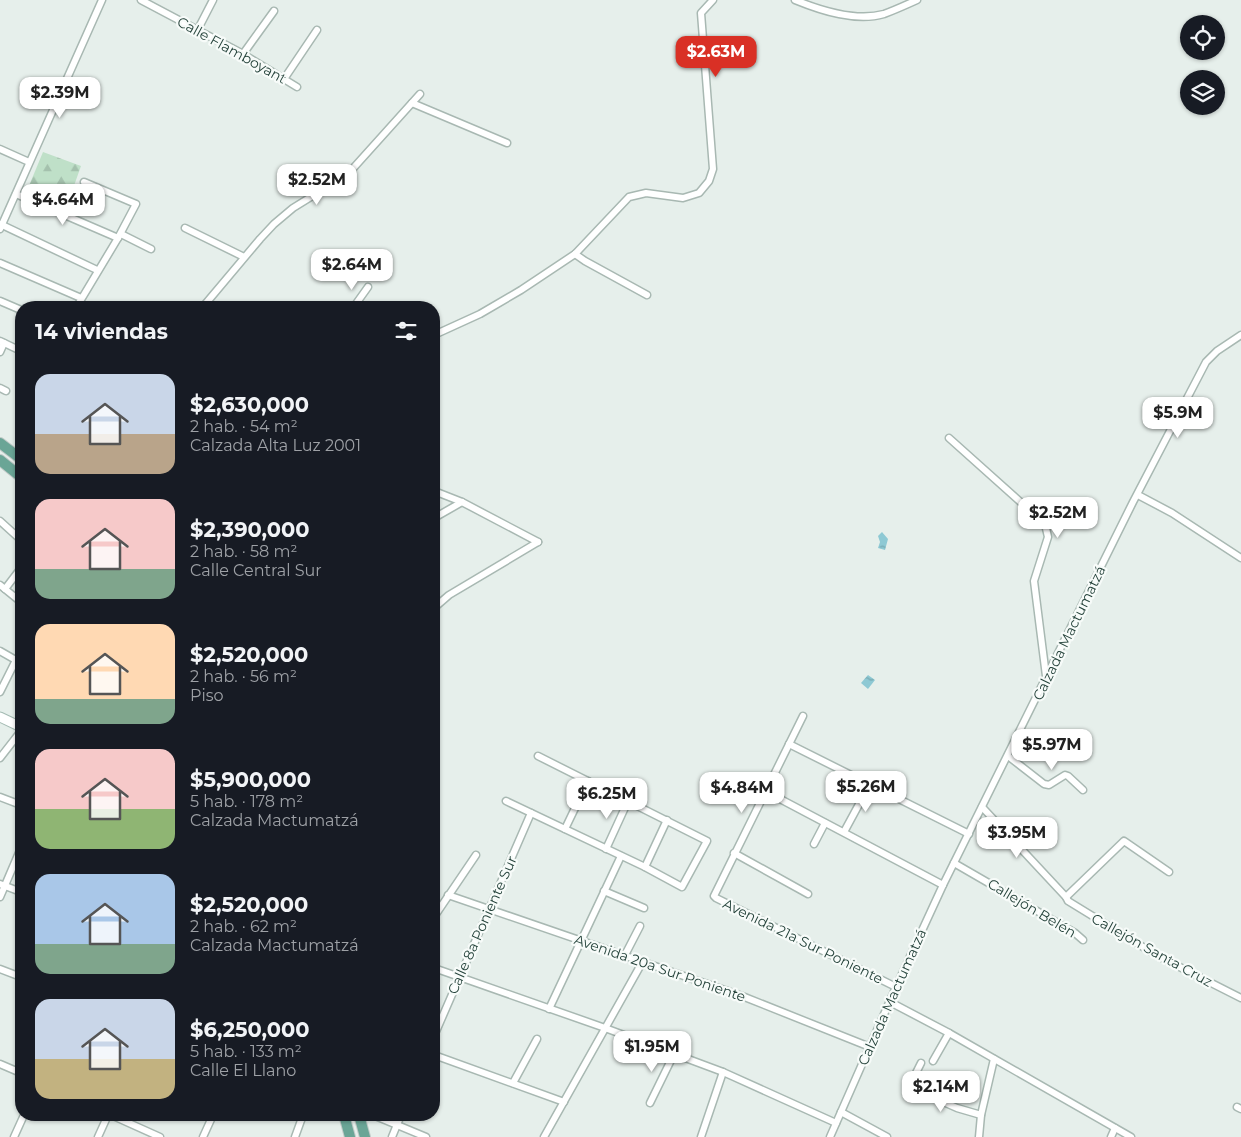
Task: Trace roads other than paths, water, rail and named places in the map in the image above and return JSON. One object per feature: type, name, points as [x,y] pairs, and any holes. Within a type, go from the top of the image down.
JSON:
[{"type":"main road","points":[[0,443],[15,454]]},
{"type":"main road","points":[[0,460],[15,472]]},
{"type":"main road","points":[[346,1121],[350,1137]]},
{"type":"main road","points":[[361,1121],[365,1137]]},
{"type":"street","points":[[97,270],[1,226],[102,0]]},
{"type":"street","name":"Calle Flamboyant","points":[[141,0],[153,3],[198,31],[243,54],[297,87]]},
{"type":"street","points":[[198,31],[213,0]]},
{"type":"street","points":[[440,332],[480,314],[521,290],[575,254],[629,198],[646,193],[683,198],[699,192],[709,181],[713,169],[701,13],[712,0]]},
{"type":"street","points":[[795,0],[840,14],[862,17],[883,14],[917,0]]},
{"type":"street","points":[[243,54],[274,11]]},
{"type":"street","points":[[284,78],[317,30]]},
{"type":"street","points":[[207,301],[270,229],[293,208],[348,174],[420,94]]},
{"type":"street","points":[[412,103],[507,143]]},
{"type":"street","points":[[0,149],[29,162]]},
{"type":"street","points":[[80,301],[136,204],[84,182]]},
{"type":"street","points":[[16,194],[151,249]]},
{"type":"street","points":[[185,228],[244,257]]},
{"type":"street","points":[[575,254],[647,295]]},
{"type":"street","points":[[0,263],[81,298]]},
{"type":"street","points":[[359,301],[368,287]]},
{"type":"street","points":[[0,301],[15,307]]},
{"type":"street","name":"Calzada Mactumatzá","points":[[830,1137],[954,862],[1206,362],[1217,351],[1241,335]]},
{"type":"street","points":[[0,352],[2,342],[15,347]]},
{"type":"street","points":[[949,438],[1045,524],[1048,537],[1034,581],[1046,677]]},
{"type":"street","points":[[440,493],[462,502],[538,542],[449,595],[440,603]]},
{"type":"street","points":[[1138,495],[1172,513],[1241,558]]},
{"type":"street","points":[[440,515],[462,502]]},
{"type":"street","points":[[0,522],[15,535]]},
{"type":"street","points":[[15,574],[3,587],[15,597]]},
{"type":"street","points":[[0,651],[15,660]]},
{"type":"street","points":[[0,692],[15,668]]},
{"type":"street","points":[[803,716],[734,853],[808,894]]},
{"type":"street","points":[[0,717],[15,723]]},
{"type":"street","points":[[0,758],[15,739]]},
{"type":"street","points":[[789,744],[969,834]]},
{"type":"street","points":[[506,801],[645,867],[682,887],[707,841],[538,756]]},
{"type":"street","points":[[1008,756],[1044,784],[1049,785],[1065,775],[1083,790]]},
{"type":"street","points":[[565,829],[588,781]]},
{"type":"street","points":[[844,832],[870,784]]},
{"type":"street","points":[[765,791],[943,885]]},
{"type":"street","points":[[0,797],[15,803]]},
{"type":"street","points":[[606,848],[628,801]]},
{"type":"street","name":"Callejón Santa Cruz","points":[[982,807],[1068,901],[1156,955],[1241,998]]},
{"type":"street","name":"Calle 8a Poniente Sur","points":[[440,1022],[531,813]]},
{"type":"street","points":[[645,867],[667,820]]},
{"type":"street","points":[[814,844],[825,823]]},
{"type":"street","points":[[1066,897],[1124,841],[1169,872]]},
{"type":"street","name":"Avenida 21a Sur Poniente","points":[[734,853],[714,893],[716,898],[896,987]]},
{"type":"street","points":[[440,908],[476,855]]},
{"type":"street","points":[[549,1009],[621,856]]},
{"type":"street","points":[[0,896],[2,885],[15,860]]},
{"type":"street","name":"Callejón Belén","points":[[954,862],[1083,940]]},
{"type":"street","points":[[2,885],[15,890]]},
{"type":"street","points":[[604,891],[644,908]]},
{"type":"street","name":"Avenida 20a Sur Poniente","points":[[448,895],[742,996],[870,1047]]},
{"type":"street","points":[[625,955],[640,926]]},
{"type":"street","points":[[544,1137],[644,961]]},
{"type":"street","points":[[0,969],[15,975]]},
{"type":"street","points":[[440,970],[606,1028],[723,1072],[836,1123]]},
{"type":"street","name":"Avenida 21a Sur Poniente","points":[[890,1002],[949,1032],[994,1060],[1131,1137]]},
{"type":"street","points":[[933,1061],[949,1032]]},
{"type":"street","points":[[513,1083],[537,1039]]},
{"type":"street","points":[[650,1103],[674,1054]]},
{"type":"street","points":[[440,1057],[564,1102]]},
{"type":"street","points":[[979,1137],[981,1115],[994,1060]]},
{"type":"street","points":[[921,1063],[909,1087],[957,1108],[981,1115]]},
{"type":"street","points":[[0,1064],[15,1070]]},
{"type":"street","points":[[701,1137],[723,1072]]},
{"type":"street","points":[[841,1112],[887,1137]]},
{"type":"street","points":[[14,1137],[21,1121]]},
{"type":"street","points":[[98,1137],[107,1121]]},
{"type":"street","points":[[124,1121],[160,1137]]},
{"type":"street","points":[[203,1137],[211,1121]]},
{"type":"street","points":[[295,1137],[302,1121]]},
{"type":"street","points":[[387,1121],[426,1137]]},
{"type":"street","points":[[392,1137],[399,1121]]},
{"type":"street","points":[[1111,1137],[1115,1128]]},
{"type":"water","points":[[882,532],[888,539],[885,550],[878,548],[880,542],[878,536]]},
{"type":"water","points":[[868,675],[875,680],[868,689],[861,683]]}]
